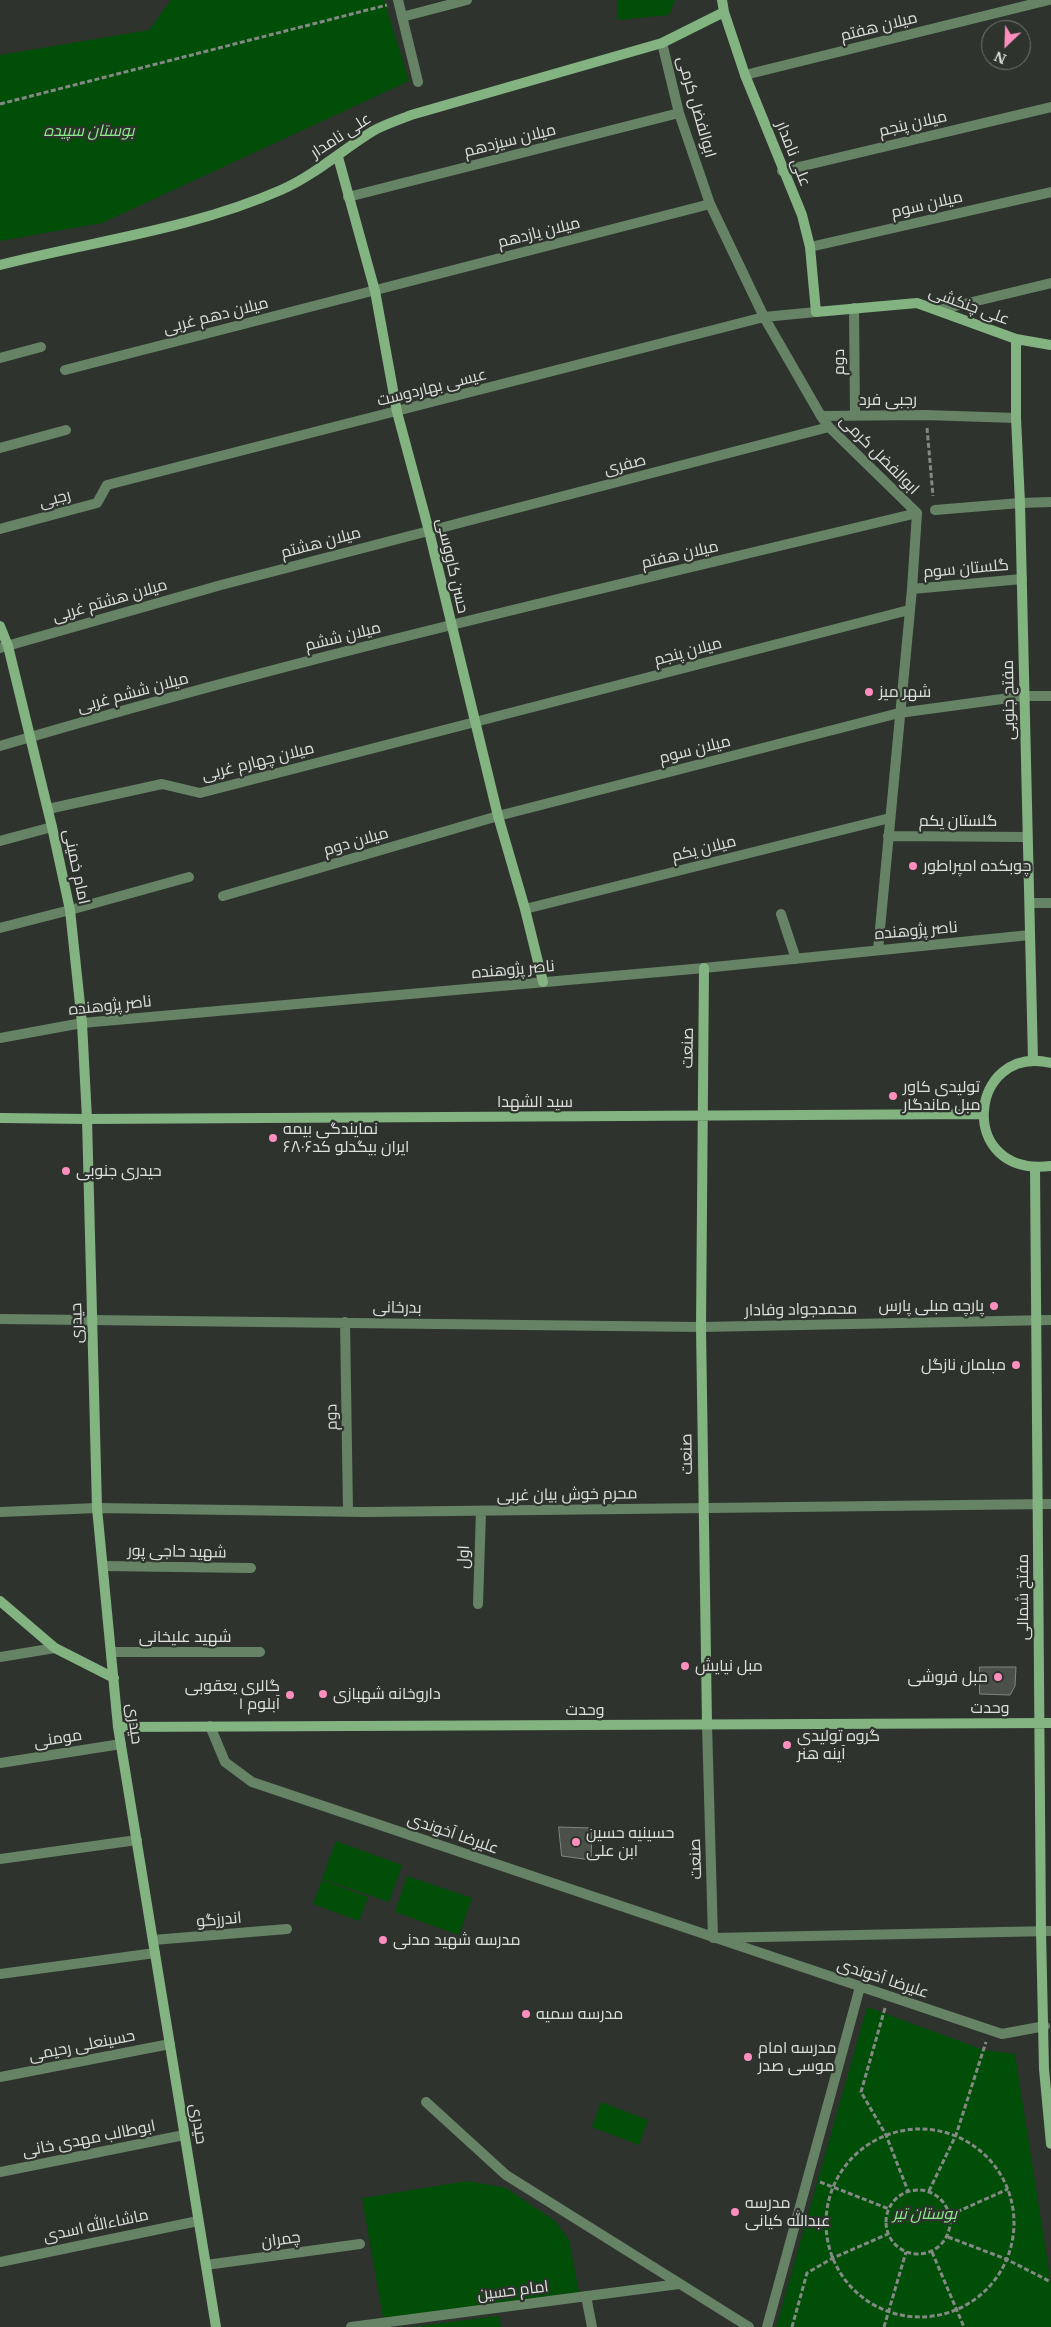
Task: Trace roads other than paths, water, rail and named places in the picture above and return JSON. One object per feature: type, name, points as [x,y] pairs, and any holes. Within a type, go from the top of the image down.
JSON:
[{"type":"street","points":[[402,17],[467,0]]},
{"type":"street","name":"علی نامدار","points":[[722,0],[724,12],[745,75],[782,171],[802,215],[810,247],[816,312]]},
{"type":"street","name":"میلان هفتم","points":[[745,75],[1049,0]]},
{"type":"street","points":[[398,1],[418,82]]},
{"type":"street","name":"علی نامدار","points":[[0,265],[194,220],[241,207],[284,189],[338,157],[374,130],[412,114],[662,43],[724,12]]},
{"type":"street","name":"ابوالفضل کرمی","points":[[662,43],[679,113],[710,204],[764,317],[829,427],[917,513],[912,588],[878,950]]},
{"type":"street","name":"میلان پنجم","points":[[782,171],[1051,107]]},
{"type":"street","name":"میلان سیزدهم","points":[[348,197],[679,113]]},
{"type":"street","name":"حسن کاووسی","points":[[338,157],[375,291],[397,412],[429,531],[474,723],[543,982]]},
{"type":"street","name":"میلان سوم","points":[[810,247],[1051,192]]},
{"type":"street","name":"میلان یازدهم","points":[[375,291],[710,204]]},
{"type":"street","points":[[939,310],[1051,283]]},
{"type":"street","name":"میلان دهم غربی","points":[[65,370],[375,291]]},
{"type":"street","name":"علی چنکشی","points":[[816,312],[917,303],[1016,339],[1051,345]]},
{"type":"street","name":"دوم","points":[[854,308],[854,415]]},
{"type":"street","name":"عیسی بهاردوست","points":[[107,485],[764,317],[816,312]]},
{"type":"street","name":"مفتح جنوبی","points":[[1016,339],[1016,418],[1020,503],[1033,1060]]},
{"type":"street","points":[[0,358],[41,347]]},
{"type":"street","name":"رجبی فرد","points":[[821,416],[925,415],[1016,418]]},
{"type":"street","name":"صفری","points":[[429,531],[829,427]]},
{"type":"street","points":[[0,448],[66,430]]},
{"type":"street","name":"رجبی","points":[[0,529],[97,503],[107,485]]},
{"type":"street","points":[[935,510],[1051,502]]},
{"type":"street","name":"میلان هفتم","points":[[451,625],[917,513]]},
{"type":"street","name":"میلان هشتم","points":[[221,585],[429,531]]},
{"type":"street","name":"گلستان سوم","points":[[912,588],[1022,580]]},
{"type":"street","name":"میلان هشتم غربی","points":[[4,647],[221,585]]},
{"type":"street","name":"میلان پنجم","points":[[474,723],[909,610]]},
{"type":"street","name":"میلان ششم","points":[[244,678],[451,625]]},
{"type":"street","name":"امام خمینی","points":[[0,626],[48,809],[70,910],[82,1023],[87,1119]]},
{"type":"street","name":"میلان ششم غربی","points":[[0,746],[244,678]]},
{"type":"street","name":"میلان سوم","points":[[498,816],[899,713],[1024,696],[1051,696]]},
{"type":"street","name":"میلان چهارم غربی","points":[[48,809],[162,784],[200,793],[474,723]]},
{"type":"street","name":"میلان دوم","points":[[223,896],[498,816]]},
{"type":"street","name":"میلان یکم","points":[[525,910],[890,818]]},
{"type":"street","points":[[0,841],[52,827]]},
{"type":"street","name":"گلستان یکم","points":[[888,836],[1028,837]]},
{"type":"street","points":[[0,928],[189,876]]},
{"type":"street","points":[[1030,903],[1051,903]]},
{"type":"street","points":[[781,914],[796,959]]},
{"type":"street","name":"ناصر پژوهنده","points":[[0,1038],[82,1023],[704,968],[1030,935]]},
{"type":"street","name":"صنعت","points":[[704,968],[701,1327],[707,1724],[713,1938]]},
{"type":"street","points":[[1051,1063],[1033,1060],[1017,1064],[1003,1072],[992,1084],[985,1098],[982,1114],[985,1131],[992,1145],[1004,1157],[1018,1165],[1034,1168],[1051,1166]]},
{"type":"street","name":"سید الشهدا","points":[[0,1118],[982,1114]]},
{"type":"street","name":"حیدری","points":[[87,1119],[97,1508],[118,1727],[216,2327]]},
{"type":"street","name":"مفتح شمالی","points":[[1034,1168],[1039,1723],[1046,1931],[1044,2070],[1051,2144]]},
{"type":"street","name":"بدرخانی","points":[[0,1319],[701,1327]]},
{"type":"street","name":"محمدجواد وفادار","points":[[701,1327],[1051,1320]]},
{"type":"street","name":"دوم","points":[[345,1322],[348,1512]]},
{"type":"street","name":"محرم خوش بیان غربی","points":[[0,1512],[97,1508],[348,1512],[1051,1504]]},
{"type":"street","name":"اول","points":[[478,1604],[481,1510]]},
{"type":"street","name":"شهید حاجی پور","points":[[103,1566],[251,1568]]},
{"type":"street","points":[[0,1601],[55,1648],[114,1678]]},
{"type":"street","points":[[0,1657],[55,1648]]},
{"type":"street","name":"شهید علیخانی","points":[[111,1652],[260,1652]]},
{"type":"street","name":"وحدت","points":[[118,1727],[1051,1723]]},
{"type":"street","name":"علیرضا آخوندی","points":[[210,1726],[225,1762],[252,1782],[1002,2034],[1045,2026]]},
{"type":"street","name":"مومنی","points":[[0,1763],[121,1744]]},
{"type":"street","points":[[0,1858],[137,1840]]},
{"type":"street","name":"اندرزگو","points":[[153,1940],[287,1929]]},
{"type":"street","name":"علیرضا آخوندی","points":[[713,1938],[1046,1931]]},
{"type":"street","points":[[0,1974],[155,1952]]},
{"type":"street","points":[[767,2327],[860,1987]]},
{"type":"street","points":[[1045,2026],[1051,2039]]},
{"type":"street","name":"حسینعلی رحیمی","points":[[0,2077],[170,2044]]},
{"type":"street","points":[[426,2102],[506,2175],[749,2327]]},
{"type":"street","name":"ابوطالب مهدی خانی","points":[[0,2172],[184,2135]]},
{"type":"street","name":"ماشاءالله اسدی","points":[[0,2262],[198,2220]]},
{"type":"street","name":"چمران","points":[[206,2265],[360,2244]]},
{"type":"street","name":"امام حسین","points":[[351,2327],[679,2284]]},
{"type":"street","points":[[586,2296],[592,2327]]},
{"type":"place","name":"شهر میز","points":[[869,692]]},
{"type":"place","name":"چوبکده امپراطور","points":[[913,866]]},
{"type":"place","name":"تولیدی کاور مبل ماندگار","points":[[893,1096]]},
{"type":"place","name":"نمایندگی بیمه ایران بیگدلو کد۶۸۰۶","points":[[273,1138]]},
{"type":"place","name":"حیدری جنوبی","points":[[66,1171]]},
{"type":"place","name":"پارچه مبلی پارس","points":[[994,1306]]},
{"type":"place","name":"مبلمان نازگل","points":[[1016,1365]]},
{"type":"place","name":"مبل نیایش","points":[[685,1666]]},
{"type":"place","name":"مبل فروشی","points":[[998,1677]]},
{"type":"place","name":"داروخانه شهبازی","points":[[323,1694]]},
{"type":"place","name":"گالری یعقوبی آبلوم ۱","points":[[290,1695]]},
{"type":"place","name":"گروه تولیدی آینه هنر","points":[[787,1745]]},
{"type":"place","name":"حسینیه حسین ابن علی","points":[[576,1842]]},
{"type":"place","name":"مدرسه شهید مدنی","points":[[383,1940]]},
{"type":"place","name":"مدرسه سمیه","points":[[526,2014]]},
{"type":"place","name":"مدرسه امام موسی صدر","points":[[748,2057]]},
{"type":"place","name":"مدرسه عبدالله کیانی","points":[[735,2212]]},
{"type":"park label","name":"بوستان سپیده","points":[[89,131]]},
{"type":"park label","name":"بوستان تیر","points":[[925,2214]]}]
